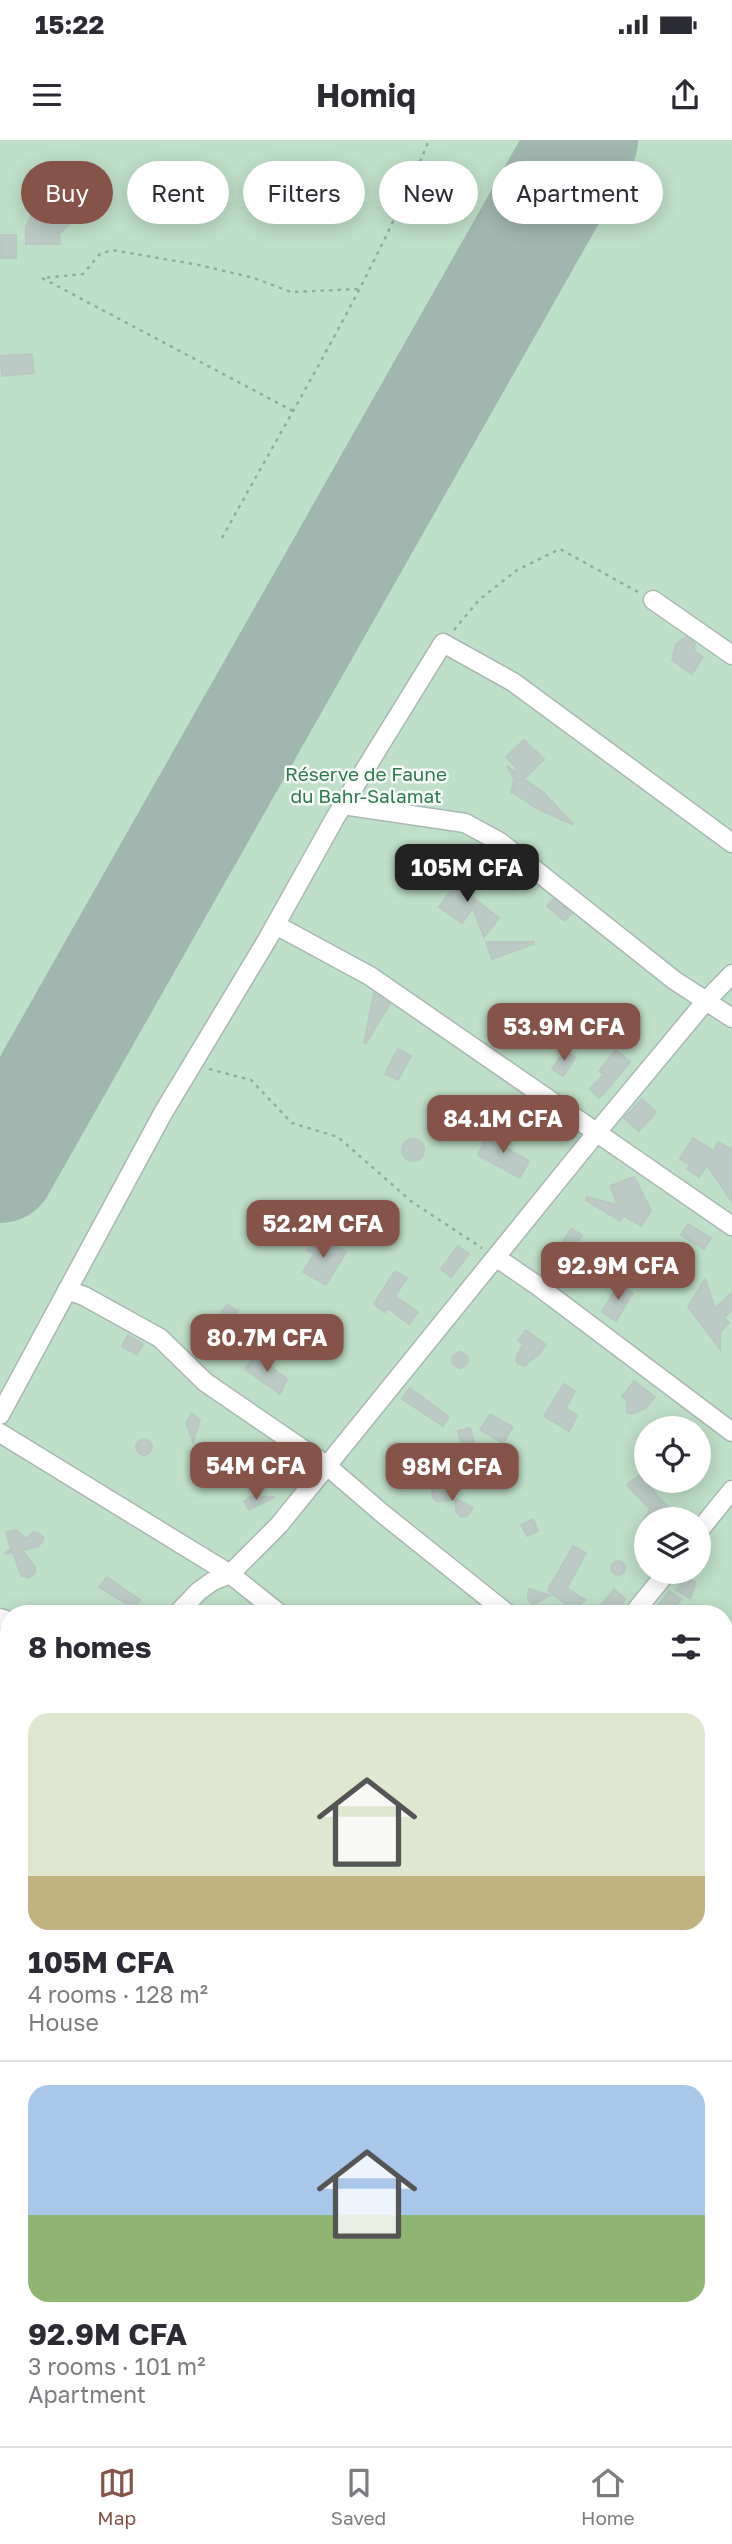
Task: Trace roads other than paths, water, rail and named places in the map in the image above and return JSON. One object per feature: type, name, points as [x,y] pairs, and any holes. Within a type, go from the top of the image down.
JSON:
[{"type":"street","points":[[653,600],[732,655]]},
{"type":"street","points":[[0,1415],[163,1113],[276,925],[343,806],[443,643],[513,681],[732,843]]},
{"type":"street","points":[[343,806],[465,823],[500,842],[705,1002],[732,1018]]},
{"type":"street","points":[[276,925],[370,976],[732,1226]]},
{"type":"street","points":[[186,1605],[213,1581],[230,1574],[279,1525],[597,1132],[705,1002],[732,974]]},
{"type":"street","points":[[497,1258],[732,1432]]},
{"type":"street","points":[[67,1290],[84,1296],[160,1338],[205,1382],[326,1465],[497,1605]]},
{"type":"street","points":[[0,1433],[230,1574],[269,1605]]},
{"type":"street","points":[[711,1516],[732,1490]]},
{"type":"street","points":[[640,1605],[657,1584]]},
{"type":"park label","name":"Réserve de Faune du Bahr-Salamat","points":[[366,784]]}]
